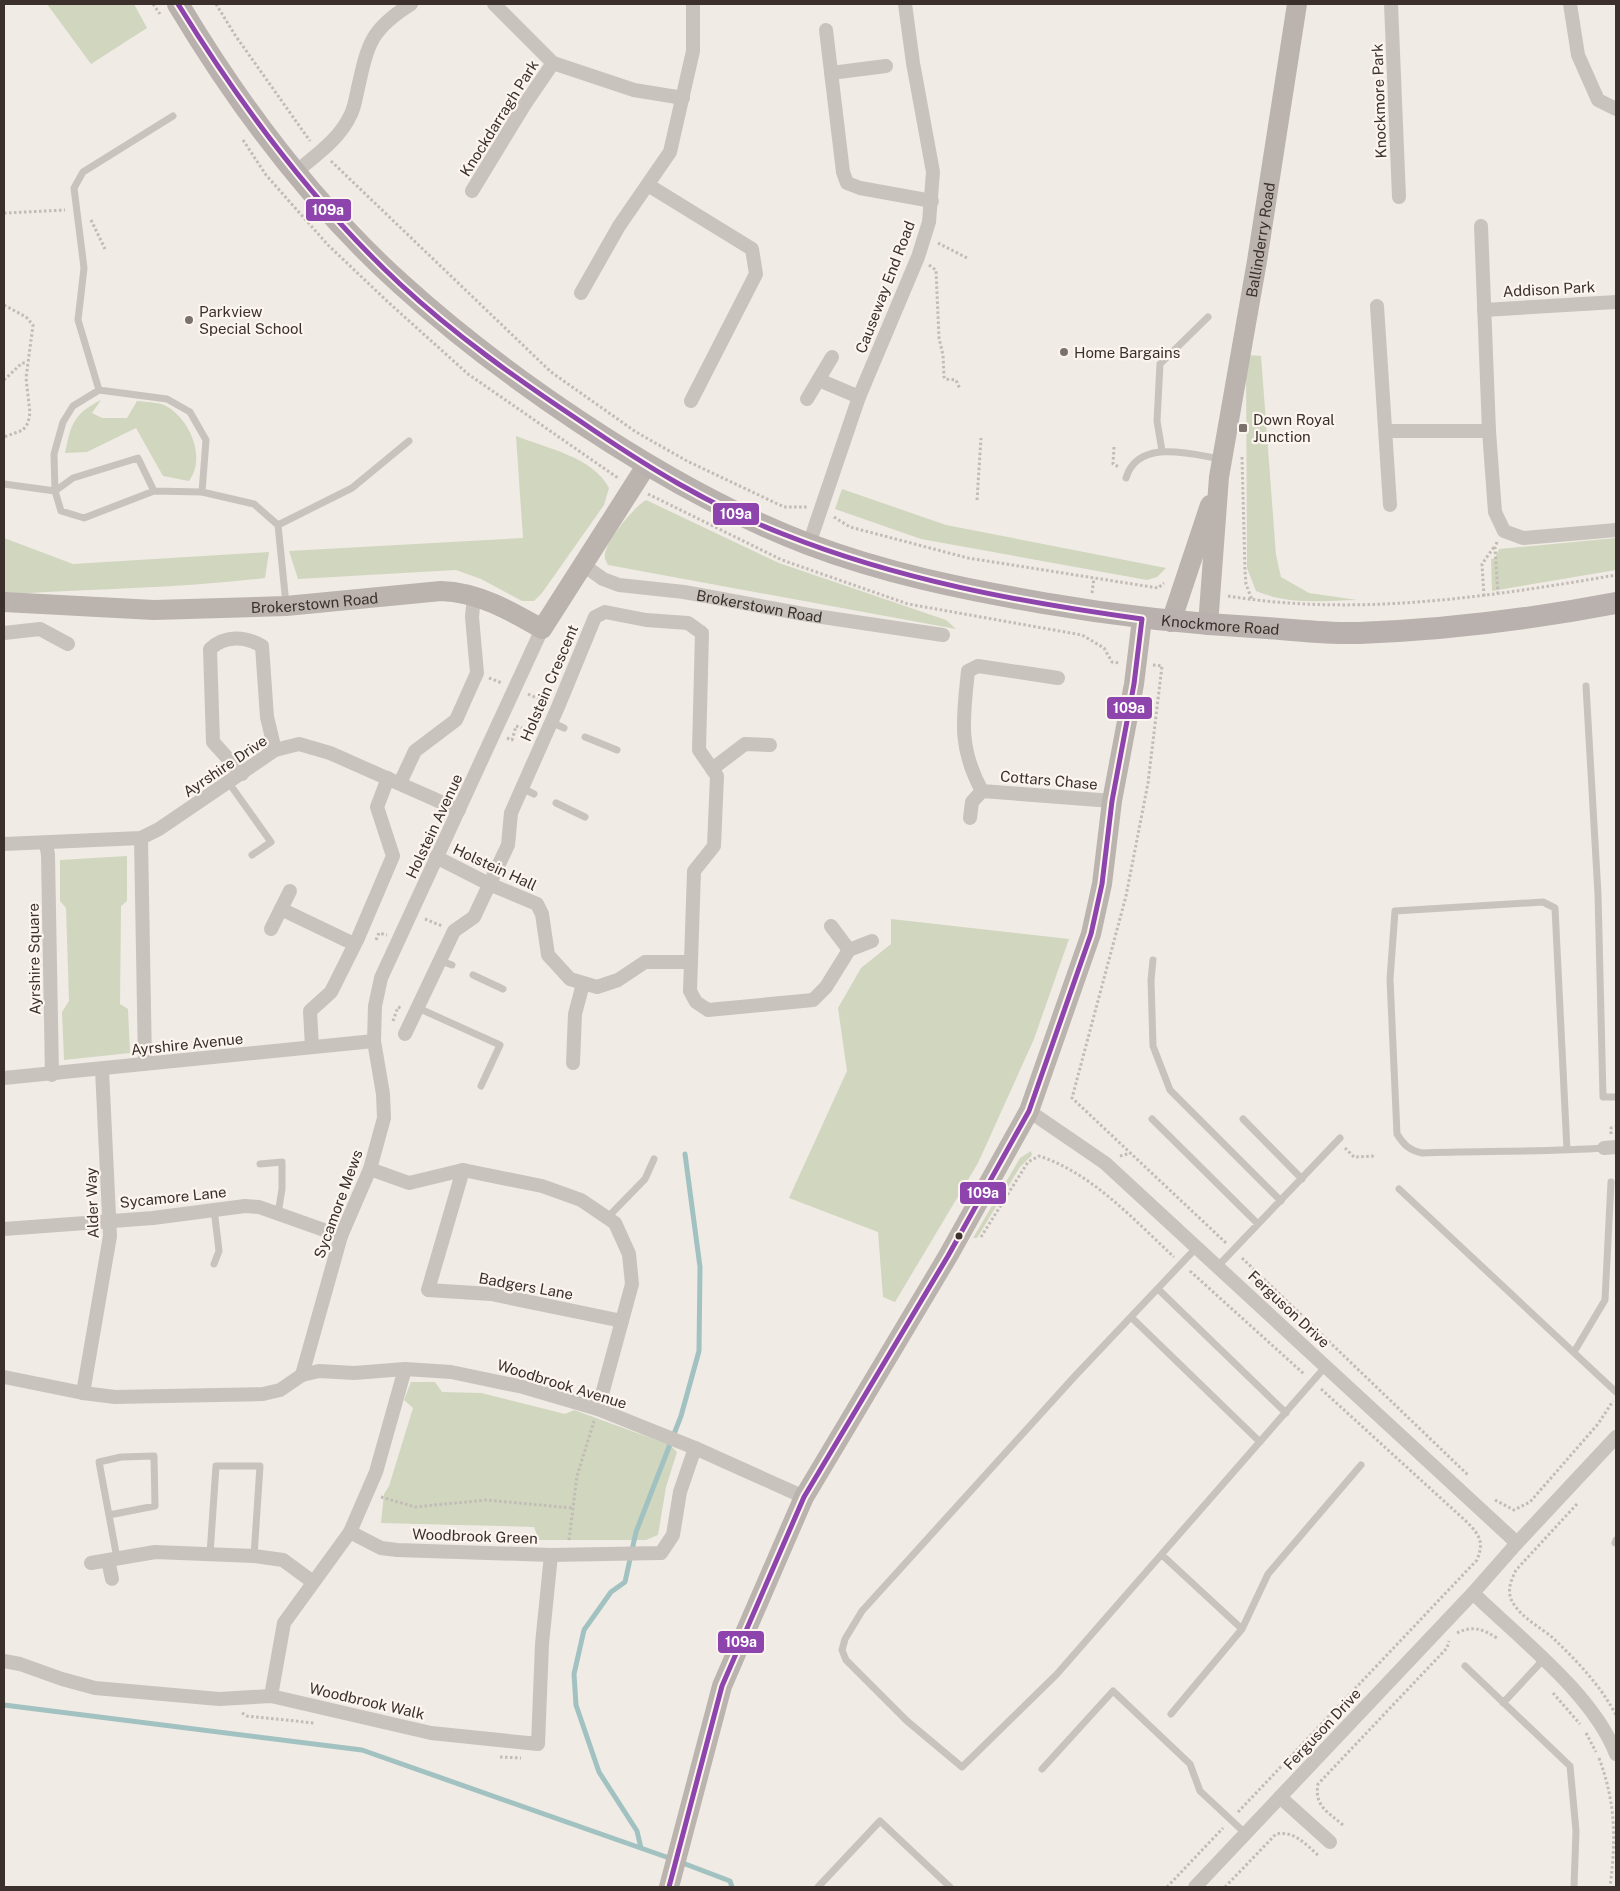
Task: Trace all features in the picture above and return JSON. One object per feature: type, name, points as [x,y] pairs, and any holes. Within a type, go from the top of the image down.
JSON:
[{"type":"main road","name":"Knockmore Road","points":[[178,4],[204,48],[257,124],[296,172],[362,246],[400,283],[462,336],[546,399],[646,466],[688,489],[809,544],[949,586],[1142,619],[1208,625],[1356,633],[1434,628],[1616,602]]},
{"type":"main road","name":"Ballinderry Road","points":[[1208,625],[1220,468],[1257,260],[1297,4]]},
{"type":"main road","points":[[542,629],[646,466]]},
{"type":"main road","name":"Ballinderry Road","points":[[1171,622],[1187,577],[1220,468]]},
{"type":"main road","name":"Brokerstown Road","points":[[4,602],[154,610],[286,606],[458,591],[516,614],[542,629]]},
{"type":"main road","points":[[671,1880],[722,1686],[804,1497],[948,1256],[1029,1111],[1092,934],[1102,884],[1112,801],[1137,664],[1142,619]]},
{"type":"street","points":[[296,172],[339,134],[352,113],[366,53],[375,33],[390,17],[410,4]]},
{"type":"street","name":"Knockdarragh Park","points":[[494,4],[553,63],[634,90],[683,98]]},
{"type":"street","points":[[581,293],[619,226],[670,152],[693,51],[693,4]]},
{"type":"street","name":"Causeway End Road","points":[[809,544],[859,397],[918,257],[932,201],[933,172],[913,63],[905,4]]},
{"type":"street","name":"Knockmore Park","points":[[1391,4],[1399,197]]},
{"type":"street","points":[[1570,4],[1578,55],[1598,100],[1616,109]]},
{"type":"street","points":[[826,30],[843,172],[847,183],[860,188],[932,201]]},
{"type":"street","name":"Knockdarragh Park","points":[[472,191],[525,104],[553,63]]},
{"type":"street","points":[[831,73],[886,66]]},
{"type":"street","points":[[648,185],[752,248],[756,274],[691,401]]},
{"type":"street","name":"Addison Park","points":[[1481,226],[1489,431],[1495,512],[1504,531]]},
{"type":"street","name":"Addison Park","points":[[1484,310],[1616,302]]},
{"type":"street","points":[[1377,306],[1387,431],[1390,505]]},
{"type":"street","points":[[807,400],[832,357]]},
{"type":"street","points":[[819,380],[859,397]]},
{"type":"street","points":[[1387,431],[1489,431]]},
{"type":"street","points":[[1504,531],[1523,538],[1616,530]]},
{"type":"street","name":"Brokerstown Road","points":[[582,564],[603,579],[619,585],[684,592],[808,615],[944,634]]},
{"type":"street","points":[[312,1047],[310,1011],[331,992],[356,941],[393,856],[377,807],[415,751],[456,720],[477,674],[472,617],[474,596]]},
{"type":"street","name":"Holstein Crescent","points":[[454,932],[474,917],[508,845],[511,813],[528,791],[545,737],[558,725],[595,617],[605,612],[646,620],[688,623],[702,633],[699,750],[717,776],[714,846],[694,871],[690,991],[696,1002],[708,1010],[813,1000],[826,987],[849,950]]},
{"type":"street","points":[[4,633],[40,629],[68,644]]},
{"type":"street","name":"Holstein Avenue","points":[[374,1041],[374,1006],[381,978],[436,857],[496,733],[542,629]]},
{"type":"street","points":[[242,774],[213,742],[210,649],[220,640],[250,639],[262,646],[267,717],[275,750]]},
{"type":"street","name":"Cottars Chase","points":[[982,791],[973,774],[963,734],[962,723],[968,671],[978,666],[1038,682],[1058,678]]},
{"type":"street","name":"Ayrshire Drive","points":[[4,844],[141,838],[159,830],[275,750],[299,744],[330,753],[459,810]]},
{"type":"street","points":[[712,769],[745,744],[770,745]]},
{"type":"street","name":"Cottars Chase","points":[[982,791],[1112,801]]},
{"type":"street","name":"Cottars Chase","points":[[970,818],[972,802],[982,791]]},
{"type":"street","points":[[141,838],[145,1064]]},
{"type":"street","name":"Ayrshire Square","points":[[46,843],[48,855],[52,1075]]},
{"type":"street","name":"Holstein Hall","points":[[436,857],[489,884],[537,904],[542,914],[548,955],[570,979],[583,984]]},
{"type":"street","points":[[271,929],[290,891]]},
{"type":"street","points":[[281,909],[356,941]]},
{"type":"street","points":[[831,926],[849,950],[872,941]]},
{"type":"street","points":[[405,1034],[418,1008],[446,963],[454,932]]},
{"type":"street","points":[[573,1063],[575,1014],[583,984],[597,986],[618,980],[645,962],[691,962]]},
{"type":"street","name":"Ayrshire Avenue","points":[[4,1078],[52,1075],[374,1041]]},
{"type":"street","name":"Sycamore Mews","points":[[302,1374],[341,1236],[370,1169],[384,1118],[383,1094],[374,1041]]},
{"type":"street","name":"Alder Way","points":[[83,1393],[109,1247],[102,1070]]},
{"type":"street","name":"Ferguson Drive","points":[[1029,1111],[1105,1163],[1517,1543]]},
{"type":"street","points":[[370,1169],[409,1183],[463,1170],[542,1186],[581,1200],[615,1223],[630,1254],[632,1284],[598,1409]]},
{"type":"street","name":"Badgers Lane","points":[[463,1170],[428,1290],[491,1294],[622,1321]]},
{"type":"street","name":"Sycamore Lane","points":[[4,1229],[153,1218],[214,1208],[245,1206],[259,1207],[341,1236]]},
{"type":"street","points":[[271,1696],[284,1623],[350,1532],[376,1472],[405,1369]]},
{"type":"street","name":"Woodbrook Avenue","points":[[302,1374],[319,1371],[354,1373],[405,1369],[451,1372],[523,1386],[598,1409],[689,1445],[804,1497]]},
{"type":"street","points":[[4,1377],[83,1393],[115,1397],[263,1394],[280,1390],[302,1374]]},
{"type":"street","name":"Ferguson Drive","points":[[1195,1887],[1473,1593],[1616,1437]]},
{"type":"street","name":"Woodbrook Green","points":[[350,1532],[381,1548],[397,1550],[551,1555],[618,1556],[661,1554],[673,1535],[689,1445]]},
{"type":"street","points":[[91,1563],[155,1552],[254,1556],[283,1560],[313,1582]]},
{"type":"street","name":"Woodbrook Walk","points":[[4,1661],[20,1664],[62,1679],[103,1689],[219,1699],[271,1696],[431,1733],[538,1744],[542,1644],[551,1555]]},
{"type":"street","points":[[112,1559],[112,1579]]},
{"type":"street","points":[[1473,1593],[1581,1698],[1610,1739],[1616,1754]]},
{"type":"street","points":[[1280,1797],[1330,1842]]},
{"type":"lane","points":[[99,390],[78,320],[84,268],[74,188],[83,172],[173,116]]},
{"type":"lane","points":[[1162,450],[1157,421],[1160,364],[1208,317]]},
{"type":"lane","points":[[202,492],[206,440],[190,412],[167,399],[99,390],[73,406],[63,422],[54,454],[55,491],[61,511],[84,518],[154,491],[202,492],[254,504],[278,525],[286,606]]},
{"type":"lane","points":[[278,525],[352,488],[409,441]]},
{"type":"lane","points":[[1127,475],[1139,458],[1162,450],[1220,468]]},
{"type":"lane","points":[[4,484],[55,491],[73,478],[138,458],[154,491]]},
{"type":"lane","points":[[1586,686],[1598,894],[1603,1098],[1616,1097]]},
{"type":"lane","points":[[585,737],[617,750]]},
{"type":"lane","points":[[229,783],[271,842],[252,856]]},
{"type":"lane","points":[[556,803],[585,817]]},
{"type":"lane","points":[[1567,1150],[1555,908],[1543,902],[1396,912],[1390,979],[1397,1134],[1403,1144],[1411,1150],[1422,1153],[1567,1150],[1610,1148]]},
{"type":"lane","points":[[1153,960],[1150,980],[1153,1046],[1160,1070],[1170,1090],[1281,1201]]},
{"type":"lane","points":[[473,975],[503,988]]},
{"type":"lane","points":[[418,1008],[500,1046],[482,1086]]},
{"type":"lane","points":[[1152,1119],[1258,1224]]},
{"type":"lane","points":[[1243,1119],[1302,1179]]},
{"type":"lane","points":[[1218,1266],[1339,1139]]},
{"type":"lane","points":[[607,1218],[645,1179],[654,1159]]},
{"type":"lane","points":[[260,1164],[282,1162],[282,1189],[278,1214]]},
{"type":"lane","points":[[1574,1352],[1605,1300],[1611,1182]]},
{"type":"lane","points":[[1399,1189],[1616,1392]]},
{"type":"lane","points":[[214,1208],[219,1251],[214,1264]]},
{"type":"lane","points":[[1198,1247],[1068,1383],[862,1611],[844,1640],[842,1650],[846,1660],[907,1721],[962,1767],[1057,1674],[1326,1366]]},
{"type":"lane","points":[[1158,1289],[1286,1412]]},
{"type":"lane","points":[[1130,1317],[1260,1442]]},
{"type":"lane","points":[[109,1515],[155,1506],[154,1456],[121,1457],[99,1462],[109,1515],[112,1559]]},
{"type":"lane","points":[[1170,1714],[1242,1629],[1268,1574],[1361,1465]]},
{"type":"lane","points":[[210,1554],[216,1466],[260,1466],[254,1556]]},
{"type":"lane","points":[[1162,1555],[1242,1629]]},
{"type":"lane","points":[[1504,1703],[1543,1660]]},
{"type":"lane","points":[[1464,1666],[1570,1766],[1576,1831],[1574,1887]]},
{"type":"lane","points":[[1042,1769],[1113,1692],[1190,1764],[1200,1791],[1245,1833]]},
{"type":"lane","points":[[818,1887],[880,1821],[950,1887]]},
{"type":"path","points":[[216,4],[235,35],[308,140],[551,372],[636,432],[686,461],[784,508],[807,507],[820,510],[850,527],[968,558],[1158,588],[1174,573],[1187,577]]},
{"type":"path","points":[[4,214],[66,210],[89,216],[105,250]]},
{"type":"path","points":[[924,237],[967,258]]},
{"type":"path","points":[[918,257],[936,270],[939,338],[943,354],[944,377],[945,380],[956,380],[960,389]]},
{"type":"path","points":[[4,305],[26,317],[33,325],[27,363],[28,423],[23,430],[4,438]]},
{"type":"path","points":[[4,380],[22,363],[27,363]]},
{"type":"path","points":[[977,500],[981,438]]},
{"type":"path","points":[[1114,447],[1113,464],[1127,475]]},
{"type":"path","points":[[1242,455],[1245,572],[1246,584],[1253,600]]},
{"type":"path","points":[[1484,596],[1482,564],[1504,531]]},
{"type":"path","points":[[1494,546],[1498,595]]},
{"type":"path","points":[[1211,594],[1253,600],[1351,605],[1442,601],[1498,595],[1616,575]]},
{"type":"path","points":[[922,607],[1082,635],[1104,648],[1112,662],[1162,666],[1148,783],[1126,896],[1072,1098],[1473,1479]]},
{"type":"path","points":[[496,733],[512,740],[516,726],[545,737]]},
{"type":"path","points":[[411,913],[454,932]]},
{"type":"path","points":[[356,941],[375,941],[379,932],[399,938]]},
{"type":"path","points":[[1339,1139],[1354,1157],[1374,1156]]},
{"type":"path","points":[[980,1240],[1028,1162],[1039,1156],[1059,1162],[1110,1198],[1481,1536],[1482,1548],[1477,1560],[1166,1887]]},
{"type":"path","points":[[1494,1500],[1514,1510],[1530,1502],[1598,1424],[1616,1396]]},
{"type":"path","points":[[568,1555],[577,1476],[598,1409]]},
{"type":"path","points":[[367,1493],[415,1507],[486,1500],[573,1508]]},
{"type":"path","points":[[1584,1497],[1516,1570],[1510,1581],[1509,1589],[1512,1601],[1521,1612],[1582,1667],[1608,1701],[1616,1715]]},
{"type":"path","points":[[1343,1825],[1318,1803],[1316,1795],[1318,1784],[1447,1648],[1450,1639],[1458,1633],[1469,1628],[1483,1629],[1504,1645]]},
{"type":"path","points":[[1532,1671],[1547,1685],[1584,1729],[1600,1758],[1612,1797],[1614,1824],[1610,1887]]},
{"type":"path","points":[[1225,1887],[1276,1834],[1287,1832],[1295,1835],[1318,1855]]},
{"type":"green space","points":[[47,4],[134,4],[147,28],[91,64]]},
{"type":"green space","points":[[1246,355],[1261,356],[1276,555],[1281,577],[1309,593],[1357,600],[1293,600],[1256,591],[1247,568]]},
{"type":"green space","points":[[101,400],[92,413],[102,418],[127,418],[137,401],[161,404],[173,411],[188,428],[196,450],[194,471],[189,481],[163,476],[136,428],[87,452],[65,453],[69,435],[75,421],[84,410]]},
{"type":"green space","points":[[516,436],[580,461],[602,477],[609,488],[604,505],[542,593],[534,601],[522,601],[481,579],[456,570],[298,579],[289,551],[523,538]]},
{"type":"green space","points":[[842,489],[946,525],[1166,568],[1157,577],[1147,580],[921,539],[835,509]]},
{"type":"green space","points":[[646,500],[779,563],[946,620],[956,629],[608,565],[605,555],[611,541],[628,516]]},
{"type":"green space","points":[[4,538],[73,564],[269,552],[265,578],[170,586],[11,594],[4,592]]},
{"type":"green space","points":[[1616,538],[1616,570],[1492,591],[1491,559],[1495,558],[1499,549]]},
{"type":"green space","points":[[127,856],[127,901],[121,906],[120,1004],[128,1009],[130,1053],[64,1060],[62,1012],[69,1001],[66,908],[60,901],[60,860]]},
{"type":"green space","points":[[891,919],[1069,939],[1034,1039],[978,1163],[895,1302],[883,1297],[878,1232],[789,1198],[847,1071],[838,1008],[861,968],[891,944]]},
{"type":"green space","points":[[1031,1151],[1032,1155],[1020,1167],[977,1238],[973,1238],[1020,1158]]},
{"type":"green space","points":[[411,1382],[435,1382],[442,1392],[481,1393],[565,1414],[574,1410],[670,1445],[677,1452],[666,1487],[658,1535],[646,1540],[539,1540],[534,1527],[381,1523],[384,1494],[389,1486],[413,1408],[404,1400]]},
{"type":"waterway","points":[[641,1848],[637,1831],[599,1772],[576,1705],[574,1674],[584,1630],[611,1592],[625,1582],[636,1532],[681,1416],[699,1351],[700,1267],[685,1154]]},
{"type":"waterway","points":[[4,1705],[362,1750],[672,1859]]},
{"type":"waterway","points":[[680,1862],[730,1881],[732,1887]]},
{"type":"transit line","name":"109a","points":[[178,4],[227,79],[280,152],[337,220],[368,253],[421,303],[487,356],[628,453],[729,511],[827,550],[915,577],[1005,597],[1142,619],[1134,684],[1112,801],[1102,884],[1091,934],[1029,1111],[948,1256],[804,1497],[722,1686],[669,1887]]},
{"type":"place","name":"Parkview Special School","points":[[189,320]]},
{"type":"place","name":"Home Bargains","points":[[1064,352]]},
{"type":"place","name":"Down Royal Junction","points":[[1243,428]]}]
